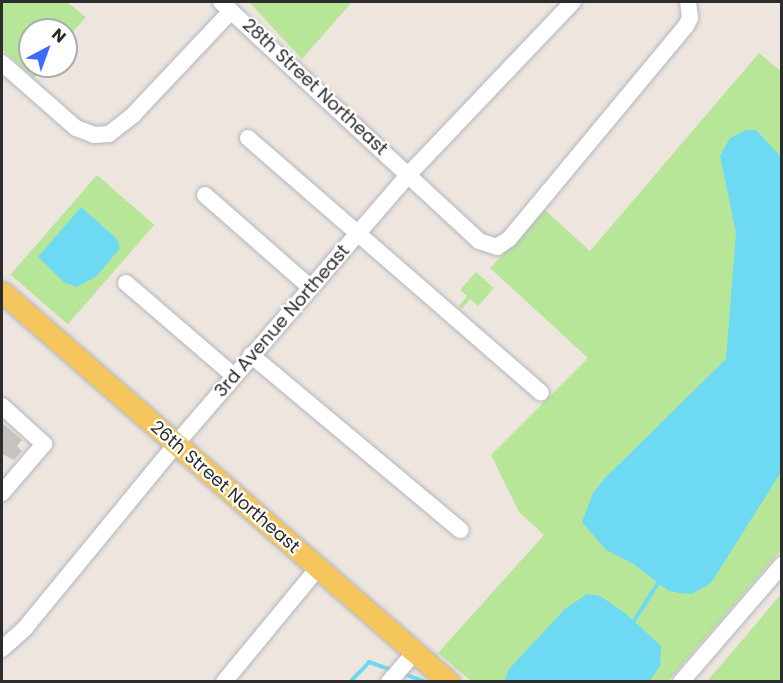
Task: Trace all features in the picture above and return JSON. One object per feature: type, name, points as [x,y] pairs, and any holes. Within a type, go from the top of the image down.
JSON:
[{"type":"main road","name":"26th Street Northeast","points":[[2,292],[448,681]]},
{"type":"street","name":"3rd Avenue Northeast","points":[[2,649],[25,628],[251,355],[410,173],[573,2]]},
{"type":"street","name":"28th Street Northeast","points":[[226,6],[295,73],[410,173],[420,188],[479,241],[497,247],[509,239],[686,26],[690,18],[688,2]]},
{"type":"street","points":[[2,63],[76,128],[94,135],[109,134],[133,115],[226,6]]},
{"type":"street","points":[[248,138],[541,393]]},
{"type":"street","points":[[205,195],[311,288]]},
{"type":"street","points":[[126,283],[234,376]]},
{"type":"street","points":[[251,355],[460,530]]},
{"type":"street","points":[[2,406],[44,444],[2,493]]},
{"type":"street","points":[[681,681],[782,565]]},
{"type":"street","points":[[224,681],[318,568]]},
{"type":"street","points":[[389,681],[415,652]]},
{"type":"green space","points":[[2,2],[67,2],[86,17],[78,26],[78,18],[18,18],[18,64],[2,49]]},
{"type":"green space","points":[[249,2],[352,2],[302,59]]},
{"type":"green space","points":[[759,53],[782,72],[781,550],[668,681],[471,681],[438,653],[544,535],[519,512],[491,455],[588,358],[490,268],[545,210],[590,251]]},
{"type":"green space","points":[[97,175],[154,225],[68,324],[10,275]]},
{"type":"green space","points":[[476,272],[494,288],[478,306],[470,299],[462,309],[459,306],[467,296],[460,290]]},
{"type":"green space","points":[[781,594],[781,681],[707,681],[739,644]]},
{"type":"water","points":[[746,130],[756,130],[781,157],[781,472],[711,583],[692,594],[679,593],[667,590],[634,564],[606,550],[582,522],[593,493],[605,478],[726,359],[736,233],[720,156],[730,138]]},
{"type":"water","points":[[81,207],[117,239],[120,248],[97,276],[77,287],[64,282],[38,257]]},
{"type":"water","points":[[587,594],[600,596],[625,613],[661,646],[660,666],[650,681],[504,681],[509,669],[565,609]]},
{"type":"building","points":[[2,423],[22,440],[17,446],[22,451],[14,460],[2,454]]},
{"type":"waterway","points":[[632,624],[660,580]]},
{"type":"waterway","points":[[350,682],[369,662],[394,671]]},
{"type":"waterway","points":[[404,674],[426,682]]}]
